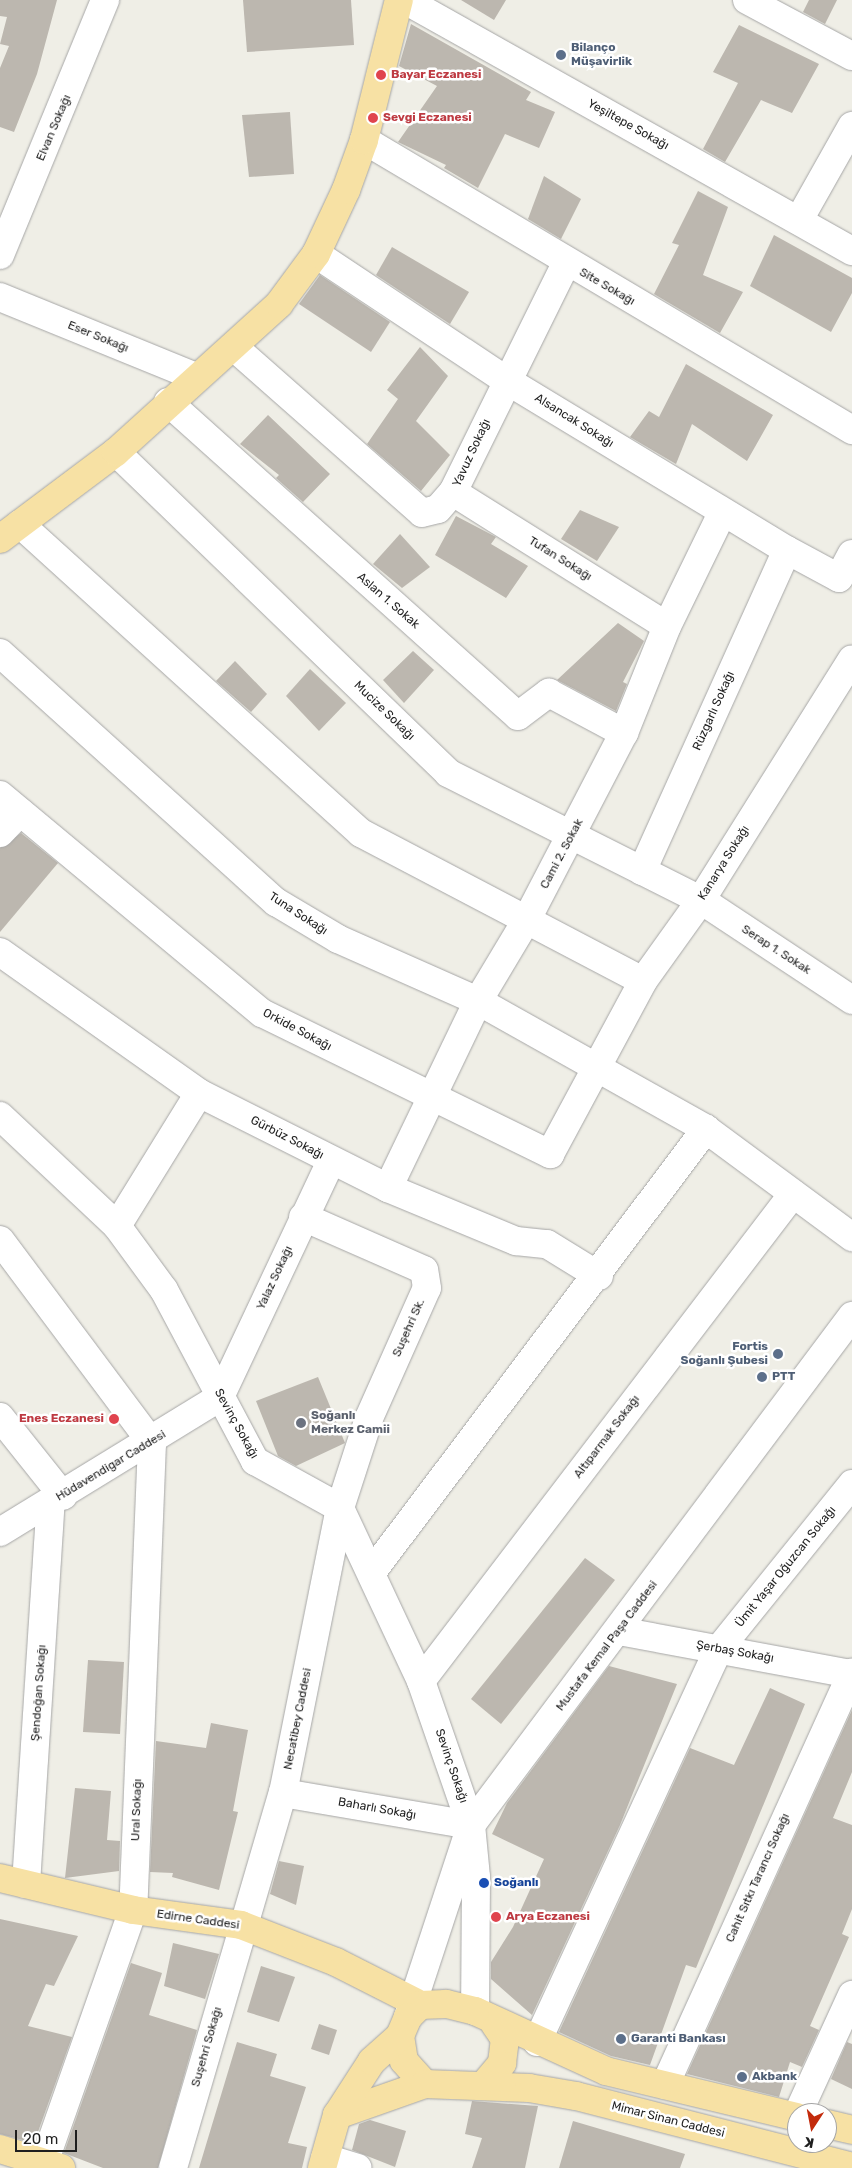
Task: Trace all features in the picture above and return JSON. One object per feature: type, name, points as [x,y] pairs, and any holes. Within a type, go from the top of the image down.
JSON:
[{"type":"main road","points":[[10,532],[116,452],[196,377],[235,348],[278,304],[316,254],[364,140],[399,0]]},
{"type":"main road","name":"Edirne Caddesi","points":[[0,1878],[133,1910],[241,1925],[336,1962],[407,2018]]},
{"type":"main road","points":[[323,2163],[337,2115],[372,2061],[407,2018],[420,2006],[446,2004],[485,2017],[537,2042],[606,2071],[787,2114]]},
{"type":"main road","points":[[337,2115],[425,2084],[482,2086],[502,2063],[506,2039],[485,2017]]},
{"type":"main road","points":[[407,2018],[404,2061],[425,2084]]},
{"type":"main road","name":"Mimar Sinan Caddesi","points":[[482,2086],[576,2096],[852,2167]]},
{"type":"main road","points":[[837,2126],[852,2130]]},
{"type":"main road","points":[[0,2149],[52,2165]]},
{"type":"street","name":"Elvan Sokağı","points":[[0,255],[105,0]]},
{"type":"street","name":"Yeşiltepe Sokağı","points":[[404,0],[852,251]]},
{"type":"street","points":[[747,0],[852,56]]},
{"type":"street","points":[[799,220],[852,126]]},
{"type":"street","name":"Site Sokağı","points":[[364,140],[566,263],[852,430]]},
{"type":"street","name":"Alsancak Sokağı","points":[[316,254],[506,380],[722,513],[787,550],[838,578],[852,554]]},
{"type":"street","name":"Yavuz Sokağı","points":[[235,348],[422,513],[438,509],[453,492],[506,380],[566,263]]},
{"type":"street","name":"Eser Sokağı","points":[[0,297],[196,377]]},
{"type":"street","name":"Aslan 1. Sokak","points":[[168,402],[518,716],[549,693],[624,733]]},
{"type":"street","name":"Mucize Sokağı","points":[[116,452],[448,773],[571,837],[701,900]]},
{"type":"street","name":"Tufan Sokağı","points":[[453,492],[667,626]]},
{"type":"street","name":"Cami 2. Sokak","points":[[388,1188],[478,1001],[527,919],[624,733],[667,626],[722,513]]},
{"type":"street","points":[[10,532],[361,833],[642,981]]},
{"type":"street","name":"Rüzgarlı Sokağı","points":[[642,871],[787,550]]},
{"type":"street","name":"Tuna Sokağı","points":[[0,653],[276,902],[338,939],[478,1001],[706,1129],[852,1237]]},
{"type":"street","name":"Kanarya Sokağı","points":[[597,1067],[642,981],[701,900],[852,660]]},
{"type":"street","name":"Orkide Sokağı","points":[[0,795],[262,1012],[430,1098],[550,1154],[597,1067]]},
{"type":"street","points":[[0,833],[20,812]]},
{"type":"street","name":"Serap 1. Sokak","points":[[701,900],[852,1000]]},
{"type":"street","name":"Gürbüz Sokağı","points":[[0,952],[199,1093],[388,1188],[516,1241],[547,1244],[599,1276]]},
{"type":"street","points":[[117,1226],[199,1093]]},
{"type":"street","name":"Sevinç Sokağı","points":[[0,1116],[117,1226],[164,1290],[255,1461],[340,1508],[372,1572],[421,1681],[471,1825]]},
{"type":"street","points":[[372,1572],[599,1276],[706,1129]]},
{"type":"street","name":"Yalaz Sokağı","points":[[220,1397],[303,1217],[332,1161]]},
{"type":"street","name":"Altıparmak Sokağı","points":[[421,1681],[793,1194]]},
{"type":"street","name":"Suşehri Sk.","points":[[303,1217],[424,1270],[427,1288],[369,1418],[340,1508]]},
{"type":"street","points":[[0,1240],[152,1443]]},
{"type":"street","name":"Mustafa Kemal Paşa Caddesi","points":[[407,2018],[471,1825],[852,1316]]},
{"type":"street","name":"Hüdavendigar Caddesi","points":[[3,1528],[57,1499],[152,1443],[220,1397]]},
{"type":"street","points":[[0,1417],[57,1499]]},
{"type":"street","name":"Ural Sokağı","points":[[52,2165],[133,1910],[152,1443]]},
{"type":"street","name":"Ümit Yaşar Oğuzcan Sokağı","points":[[537,2042],[719,1650],[852,1484]]},
{"type":"street","name":"Şendoğan Sokağı","points":[[26,1884],[57,1499]]},
{"type":"street","name":"Necatibey Caddesi","points":[[241,1925],[283,1793],[340,1508]]},
{"type":"street","name":"Şerbaş Sokağı","points":[[618,1631],[852,1673]]},
{"type":"street","name":"Cahit Sıtkı Tarancı Sokağı","points":[[665,2085],[852,1673]]},
{"type":"street","name":"Baharlı Sokağı","points":[[283,1793],[471,1825]]},
{"type":"street","points":[[471,1825],[485,2017]]},
{"type":"street","name":"Suşehri Sokağı","points":[[173,2168],[241,1925]]},
{"type":"street","points":[[803,2103],[852,1995]]},
{"type":"street","points":[[323,2163],[358,2168]]},
{"type":"building","points":[[0,0],[57,0],[37,74],[14,132],[0,127],[0,68],[9,46],[0,44],[7,17],[0,16]]},
{"type":"building","points":[[243,0],[351,0],[354,45],[247,52]]},
{"type":"building","points":[[461,0],[506,0],[494,20]]},
{"type":"building","points":[[809,0],[837,0],[825,24],[803,12]]},
{"type":"building","points":[[411,24],[531,92],[526,100],[555,112],[539,148],[505,134],[478,188],[444,168],[446,165],[398,142],[437,86],[399,66]]},
{"type":"building","points":[[739,25],[819,64],[792,113],[761,100],[725,162],[703,149],[738,83],[713,72]]},
{"type":"building","points":[[290,112],[294,174],[249,177],[242,115]]},
{"type":"building","points":[[544,176],[581,199],[561,239],[528,219]]},
{"type":"building","points":[[698,191],[728,207],[703,275],[743,292],[720,333],[654,294],[679,245],[672,243]]},
{"type":"building","points":[[774,235],[852,278],[852,293],[831,332],[750,286]]},
{"type":"building","points":[[392,247],[469,292],[450,324],[376,275]]},
{"type":"building","points":[[320,275],[390,322],[371,352],[299,304]]},
{"type":"building","points":[[420,347],[448,376],[416,421],[450,455],[421,491],[367,444],[398,399],[387,390]]},
{"type":"building","points":[[686,364],[773,415],[747,461],[692,424],[676,464],[630,437],[649,411],[659,417]]},
{"type":"building","points":[[268,415],[330,474],[303,502],[276,478],[279,475],[240,444]]},
{"type":"building","points":[[580,510],[619,527],[597,561],[561,539]]},
{"type":"building","points":[[456,516],[496,537],[491,544],[528,566],[506,598],[435,555]]},
{"type":"building","points":[[400,534],[430,567],[402,588],[373,564]]},
{"type":"building","points":[[618,623],[644,641],[623,682],[627,684],[616,711],[557,680]]},
{"type":"building","points":[[413,651],[434,670],[404,703],[383,680]]},
{"type":"building","points":[[235,661],[267,694],[251,712],[216,681]]},
{"type":"building","points":[[310,669],[346,703],[319,731],[286,696]]},
{"type":"building","points":[[21,833],[58,863],[0,932],[0,848]]},
{"type":"building","name":"Soğanlı Merkez Camii","points":[[318,1377],[345,1443],[296,1466],[278,1456],[256,1401]]},
{"type":"building","points":[[585,1558],[615,1580],[501,1724],[471,1699]]},
{"type":"building","points":[[88,1660],[124,1662],[120,1734],[83,1732]]},
{"type":"building","points":[[609,1666],[677,1684],[620,1825],[532,2015],[491,1979],[491,1962],[513,1927],[544,1859],[492,1834],[507,1803]]},
{"type":"building","points":[[770,1688],[805,1704],[696,1968],[686,1965],[650,2065],[611,2056],[559,2032],[690,1748],[734,1765]]},
{"type":"building","points":[[852,1710],[852,1772],[833,1818],[852,1825],[852,1909],[842,1934],[849,1937],[810,2026],[819,2030],[802,2067],[790,2062],[779,2097],[687,2074]]},
{"type":"building","points":[[211,1723],[248,1730],[233,1811],[238,1812],[219,1890],[172,1877],[173,1873],[150,1872],[156,1741],[206,1748]]},
{"type":"building","points":[[75,1788],[111,1791],[107,1840],[120,1841],[119,1871],[65,1878]]},
{"type":"building","points":[[279,1861],[304,1866],[296,1905],[270,1894]]},
{"type":"building","points":[[0,1919],[78,1936],[54,1986],[46,1984],[28,2026],[72,2037],[34,2143],[0,2134]]},
{"type":"building","points":[[173,1943],[219,1954],[205,1999],[164,1986]]},
{"type":"building","points":[[131,1963],[162,1973],[149,2015],[197,2030],[158,2168],[103,2168],[64,2153]]},
{"type":"building","points":[[261,1966],[295,1977],[279,2022],[247,2012]]},
{"type":"building","points":[[319,2024],[337,2030],[329,2055],[311,2049]]},
{"type":"building","points":[[237,2042],[277,2054],[270,2076],[306,2087],[288,2143],[307,2147],[302,2168],[199,2168]]},
{"type":"building","points":[[847,2042],[852,2044],[852,2089],[831,2079]]},
{"type":"building","points":[[472,2101],[538,2106],[525,2168],[472,2168],[482,2138],[465,2134]]},
{"type":"building","points":[[370,2120],[406,2131],[395,2167],[352,2150],[359,2124]]},
{"type":"building","points":[[573,2121],[685,2154],[680,2168],[559,2168]]},
{"type":"place","name":"Bilanço Müşavirlik","points":[[561,55]]},
{"type":"place","name":"Bayar Eczanesi","points":[[381,75]]},
{"type":"place","name":"Sevgi Eczanesi","points":[[373,118]]},
{"type":"place","name":"Fortis Soğanlı Şubesi","points":[[778,1354]]},
{"type":"place","name":"PTT","points":[[762,1377]]},
{"type":"place","name":"Enes Eczanesi","points":[[114,1419]]},
{"type":"place","name":"Soğanlı Merkez Camii","points":[[301,1423]]},
{"type":"place","name":"Soğanlı","points":[[484,1883]]},
{"type":"place","name":"Arya Eczanesi","points":[[496,1917]]},
{"type":"place","name":"Garanti Bankası","points":[[621,2039]]},
{"type":"place","name":"Akbank","points":[[742,2077]]}]
